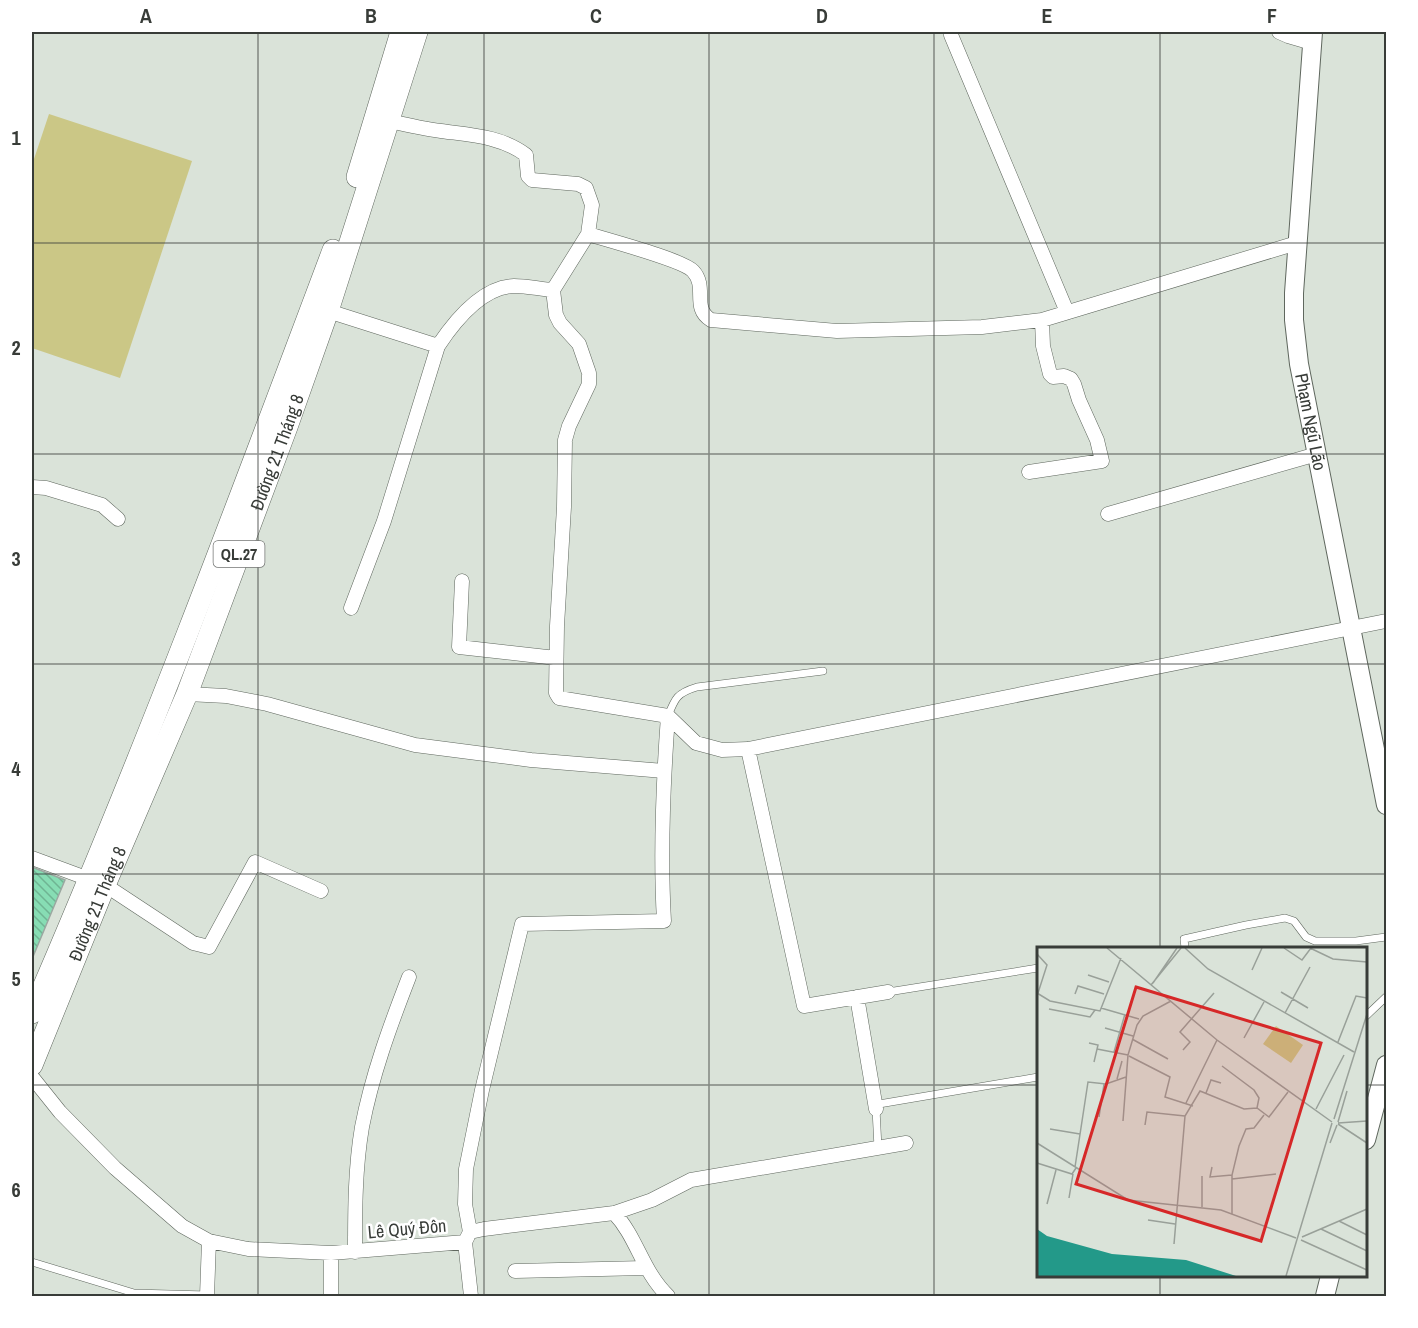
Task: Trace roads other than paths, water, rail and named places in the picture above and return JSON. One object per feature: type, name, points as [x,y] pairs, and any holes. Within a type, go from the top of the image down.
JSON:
[{"type":"main road","name":"Đường 21 Tháng 8","points":[[32,1065],[97,882],[340,231],[401,32]]},
{"type":"main road","name":"Đường 21 Tháng 8","points":[[32,1013],[187,694],[287,427],[390,120],[417,32]]},
{"type":"street","points":[[1279,32],[1288,36],[1313,37]]},
{"type":"street","points":[[951,35],[1067,312]]},
{"type":"street","name":"Phạm Ngũ Lão","points":[[1313,37],[1297,243],[1294,320],[1296,344],[1386,805]]},
{"type":"street","points":[[390,120],[492,139],[514,148],[526,155],[528,176],[532,180],[578,184],[586,188],[592,205],[588,234],[553,290],[556,315],[560,323],[579,344],[589,374],[589,384],[568,426],[565,440],[556,658],[556,693],[559,698],[668,716],[696,743],[722,750],[748,749],[1386,621]]},
{"type":"street","points":[[588,234],[678,262],[693,270],[700,286],[700,309],[704,316],[711,320],[837,331],[982,327],[1042,320],[1297,243]]},
{"type":"street","points":[[351,608],[384,521],[438,346],[468,308],[487,296],[513,286],[553,290]]},
{"type":"street","points":[[327,311],[438,346]]},
{"type":"street","points":[[1029,472],[1102,461],[1098,440],[1074,384],[1071,379],[1064,376],[1053,377],[1050,374],[1044,346],[1042,320]]},
{"type":"street","points":[[1108,514],[1317,454]]},
{"type":"street","points":[[32,487],[46,488],[102,505],[118,519]]},
{"type":"street","points":[[462,581],[459,647],[556,658]]},
{"type":"street","points":[[187,694],[226,696],[267,704],[415,745],[531,760],[664,771]]},
{"type":"street","points":[[471,1296],[465,1204],[466,1169],[482,1090],[522,924],[664,921],[662,873],[664,771],[668,716]]},
{"type":"street","points":[[748,749],[804,1006],[888,992]]},
{"type":"street","points":[[32,858],[97,882],[193,943],[210,947],[255,862],[321,891]]},
{"type":"street","points":[[355,1252],[356,1199],[362,1130],[370,1088],[384,1042],[409,977]]},
{"type":"street","points":[[857,997],[876,1109]]},
{"type":"street","points":[[1367,1133],[1386,1065]]},
{"type":"street","name":"Lê Quý Đôn","points":[[32,1077],[60,1112],[115,1167],[182,1226],[209,1241],[248,1249],[355,1252],[468,1237],[614,1213],[652,1200],[691,1180],[906,1143]]},
{"type":"street","points":[[614,1213],[624,1223],[645,1268],[658,1287],[668,1296]]},
{"type":"street","points":[[207,1296],[209,1241]]},
{"type":"street","points":[[331,1253],[331,1296]]},
{"type":"street","points":[[515,1271],[645,1268]]},
{"type":"street","points":[[1324,1296],[1329,1277]]},
{"type":"lane","points":[[668,716],[675,697],[685,690],[823,671]]},
{"type":"lane","points":[[1185,947],[1184,939],[1246,924],[1285,918],[1294,921],[1306,937],[1315,941],[1356,941],[1386,937]]},
{"type":"lane","points":[[888,992],[1037,968]]},
{"type":"lane","points":[[1367,1014],[1386,996]]},
{"type":"lane","points":[[878,1148],[876,1109],[879,1104],[1037,1077]]},
{"type":"lane","points":[[32,1262],[134,1293],[207,1296]]}]
